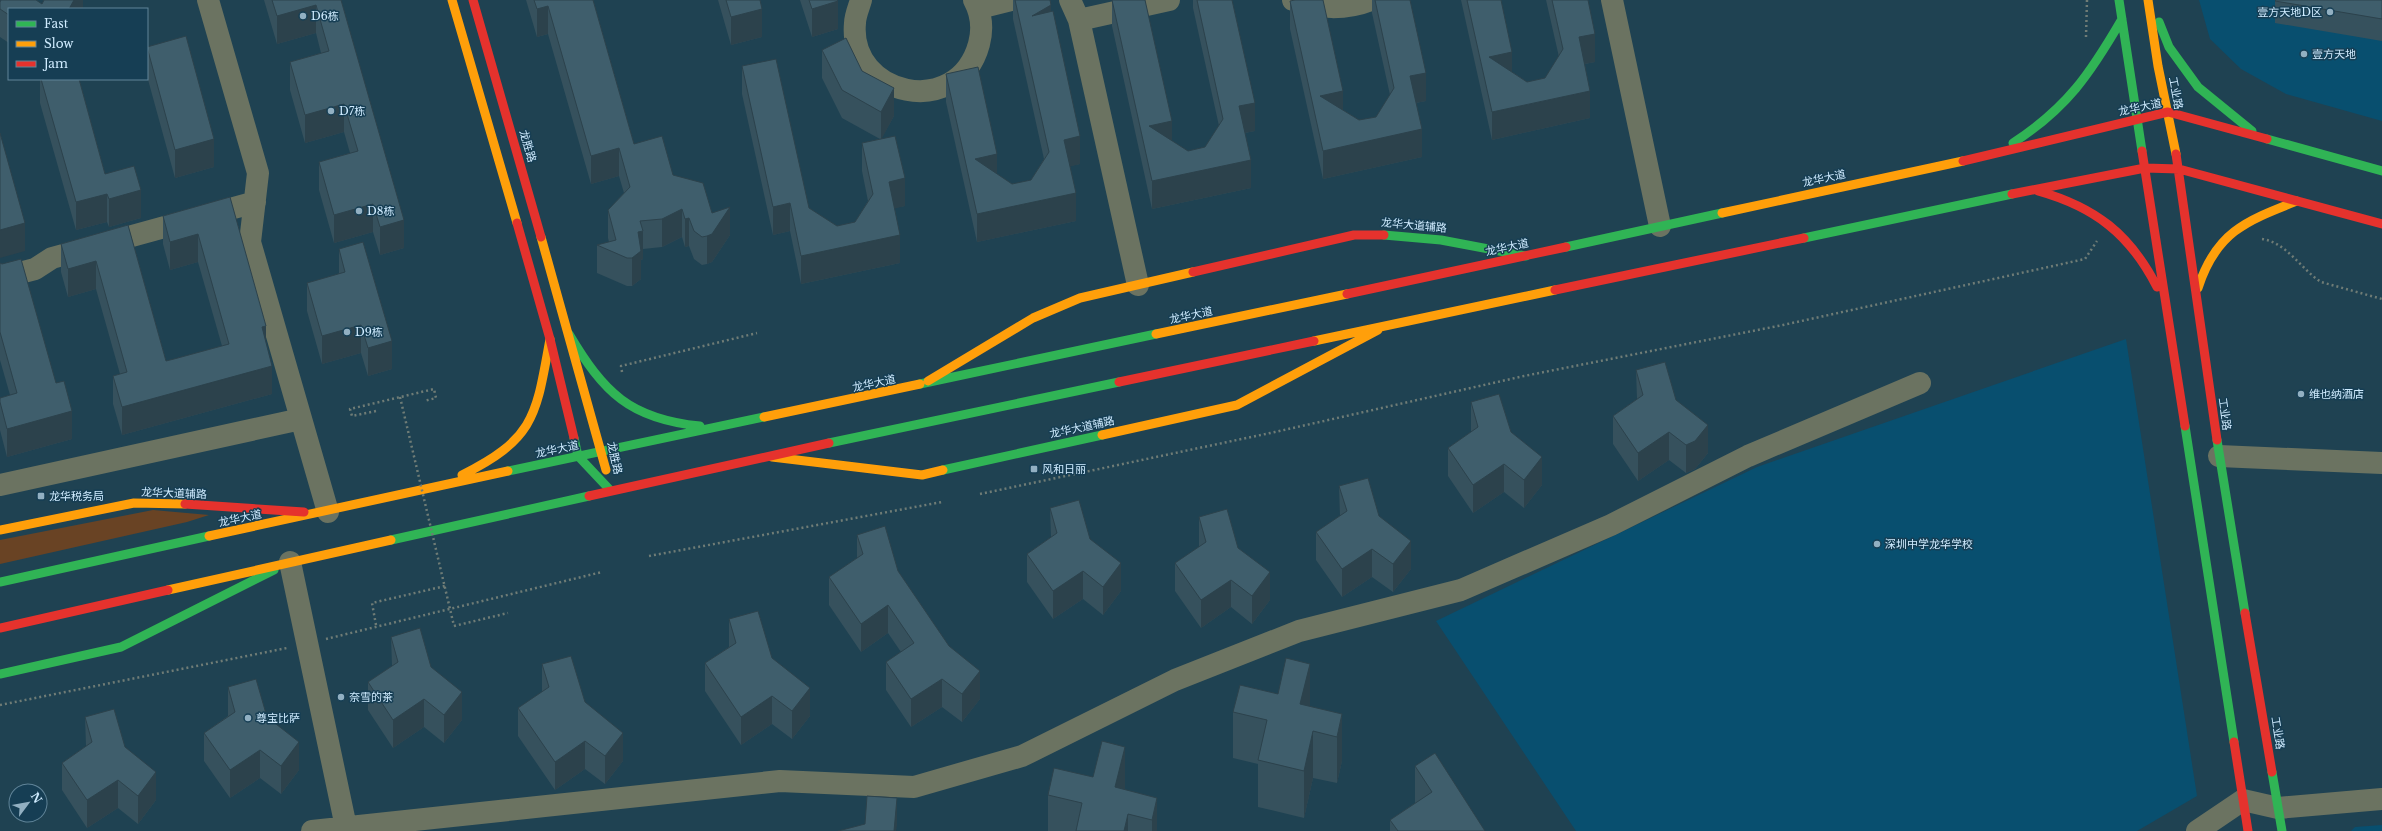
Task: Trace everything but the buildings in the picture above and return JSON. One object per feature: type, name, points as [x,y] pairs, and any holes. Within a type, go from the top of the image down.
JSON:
[{"type":"main road","name":"龙胜路","points":[[452,0],[550,339],[578,456],[610,490]]},
{"type":"main road","name":"龙胜路","points":[[473,0],[602,452],[610,490]]},
{"type":"main road","points":[[2119,0],[2164,301],[2248,831]]},
{"type":"main road","name":"工业路","points":[[2148,0],[2179,169],[2219,456],[2282,831]]},
{"type":"main road","points":[[2152,0],[2169,47],[2198,87],[2259,137]]},
{"type":"main road","points":[[1993,154],[2047,121],[2077,92],[2088,78],[2122,19]]},
{"type":"main road","name":"龙华大道","points":[[0,582],[578,456],[721,428],[1526,256],[1993,154],[2168,112],[2382,171]]},
{"type":"main road","points":[[0,628],[766,456],[2031,190],[2145,168],[2179,169],[2382,224]]},
{"type":"main road","points":[[2031,190],[2069,200],[2100,216],[2116,229],[2140,256],[2164,301]]},
{"type":"main road","points":[[2196,297],[2202,270],[2210,254],[2225,237],[2242,224],[2297,201]]},
{"type":"main road","name":"龙华大道辅路","points":[[921,385],[1033,318],[1080,298],[1354,235],[1400,234],[1462,242],[1526,256]]},
{"type":"main road","name":"龙华大道辅路","points":[[766,456],[922,475],[1237,405],[1385,326]]},
{"type":"main road","points":[[569,334],[585,363],[614,396],[656,418],[683,426],[721,428]]},
{"type":"main road","points":[[439,486],[486,461],[526,429],[538,396],[550,339]]},
{"type":"main road","name":"龙华大道辅路","points":[[0,530],[106,508],[154,502],[326,512]]},
{"type":"main road","points":[[0,674],[121,647],[290,562]]},
{"type":"street","points":[[208,0],[258,173],[250,242],[326,512]]},
{"type":"street","points":[[861,0],[854,24],[858,49],[870,70],[890,85],[914,92],[939,89],[960,76],[975,57],[982,33],[976,4],[1011,0]]},
{"type":"street","points":[[1070,0],[1079,20],[1138,285]]},
{"type":"street","points":[[1079,20],[1169,0]]},
{"type":"street","points":[[1293,0],[1334,8],[1371,0]]},
{"type":"street","points":[[1612,0],[1660,226]]},
{"type":"street","points":[[0,278],[35,269],[52,258],[255,202]]},
{"type":"street","points":[[312,831],[780,781],[914,787],[1022,756],[1175,680],[1299,631],[1461,590],[1611,525],[1748,456],[1920,383]]},
{"type":"street","points":[[0,485],[301,419]]},
{"type":"street","points":[[2219,456],[2382,463]]},
{"type":"street","points":[[290,562],[346,827]]},
{"type":"street","points":[[2197,831],[2243,800],[2278,808],[2382,799]]},
{"type":"path","points":[[980,494],[1274,432],[1524,376],[1791,323],[2084,260],[2097,240]]},
{"type":"path","points":[[2256,240],[2271,241],[2280,246],[2312,277],[2321,282],[2382,299]]},
{"type":"path","points":[[622,373],[621,366],[757,334]]},
{"type":"path","points":[[376,411],[352,416],[350,408],[434,389],[436,398],[424,401]]},
{"type":"path","points":[[400,397],[454,626],[508,613]]},
{"type":"path","points":[[649,556],[942,502]]},
{"type":"path","points":[[320,640],[602,572]]},
{"type":"path","points":[[376,626],[372,603],[445,586]]},
{"type":"path","points":[[0,705],[295,646]]},
{"type":"shaded area","name":"壹方天地","points":[[2199,0],[2382,0],[2382,121],[2286,94],[2241,69],[2210,39]]},
{"type":"shaded area","name":"深圳中学龙华学校","points":[[2126,339],[2197,796],[2137,831],[1576,831],[1436,621],[1757,467]]},
{"type":"shaded area","points":[[153,510],[209,515],[187,522],[0,564],[0,540]]},
{"type":"shaded area","points":[[2382,825],[2382,831],[2351,831],[2355,827]]},
{"type":"traffic: fast","points":[[2119,0],[2142,151]]},
{"type":"traffic: fast","points":[[2013,143],[2032,130],[2063,103],[2088,73],[2122,19]]},
{"type":"traffic: fast","points":[[2159,22],[2169,47],[2198,87],[2252,131]]},
{"type":"traffic: fast","points":[[2267,139],[2382,171]]},
{"type":"traffic: fast","points":[[1804,238],[2012,194]]},
{"type":"traffic: fast","points":[[1566,247],[1722,213]]},
{"type":"traffic: fast","points":[[1384,235],[1441,240],[1526,256]]},
{"type":"traffic: fast","points":[[569,334],[594,372],[621,400],[655,417],[700,426]]},
{"type":"traffic: fast","points":[[920,384],[1156,334]]},
{"type":"traffic: fast","points":[[829,443],[1119,382]]},
{"type":"traffic: fast","points":[[508,471],[764,417]]},
{"type":"traffic: fast","points":[[2185,426],[2234,742]]},
{"type":"traffic: fast","points":[[943,470],[1102,435]]},
{"type":"traffic: fast","points":[[574,438],[578,456],[610,490]]},
{"type":"traffic: fast","points":[[2217,440],[2245,613]]},
{"type":"traffic: fast","points":[[391,540],[589,496]]},
{"type":"traffic: fast","points":[[0,582],[209,536]]},
{"type":"traffic: fast","points":[[0,674],[121,647],[274,570]]},
{"type":"traffic: fast","points":[[2272,772],[2282,831]]},
{"type":"traffic: slow","points":[[452,0],[517,223]]},
{"type":"traffic: slow","points":[[2148,0],[2158,66],[2176,154]]},
{"type":"traffic: slow","points":[[1722,213],[1963,161]]},
{"type":"traffic: slow","points":[[2198,288],[2205,269],[2214,254],[2224,241],[2235,231],[2263,215],[2297,201]]},
{"type":"traffic: slow","points":[[541,237],[606,470]]},
{"type":"traffic: slow","points":[[928,381],[1033,318],[1080,298],[1193,272]]},
{"type":"traffic: slow","points":[[1314,341],[1555,290]]},
{"type":"traffic: slow","points":[[1156,334],[1347,294]]},
{"type":"traffic: slow","points":[[1102,435],[1237,405],[1378,330]]},
{"type":"traffic: slow","points":[[462,475],[486,462],[505,449],[519,436],[536,406],[550,339]]},
{"type":"traffic: slow","points":[[764,417],[920,384]]},
{"type":"traffic: slow","points":[[772,457],[922,475],[943,470]]},
{"type":"traffic: slow","points":[[209,536],[508,471]]},
{"type":"traffic: slow","points":[[0,530],[134,503],[185,504]]},
{"type":"traffic: slow","points":[[168,590],[391,540]]},
{"type":"traffic: jam","points":[[473,0],[541,237]]},
{"type":"traffic: jam","points":[[1963,161],[2168,112],[2267,139]]},
{"type":"traffic: jam","points":[[2142,151],[2185,426]]},
{"type":"traffic: jam","points":[[2176,154],[2217,440]]},
{"type":"traffic: jam","points":[[2012,194],[2145,168],[2179,169],[2382,224]]},
{"type":"traffic: jam","points":[[2038,191],[2077,205],[2094,214],[2109,225],[2135,252],[2157,287]]},
{"type":"traffic: jam","points":[[517,223],[550,339],[574,438]]},
{"type":"traffic: jam","points":[[1193,272],[1354,235],[1384,235]]},
{"type":"traffic: jam","points":[[1555,290],[1804,238]]},
{"type":"traffic: jam","points":[[1347,294],[1566,247]]},
{"type":"traffic: jam","points":[[1119,382],[1314,341]]},
{"type":"traffic: jam","points":[[589,496],[829,443]]},
{"type":"traffic: jam","points":[[185,504],[304,512]]},
{"type":"traffic: jam","points":[[0,628],[168,590]]},
{"type":"traffic: jam","points":[[2245,613],[2272,772]]},
{"type":"traffic: jam","points":[[2234,742],[2248,831]]},
{"type":"place","name":"壹方天地D区","points":[[2330,12]]},
{"type":"place","name":"D6栋","points":[[303,16]]},
{"type":"place","name":"壹方天地","points":[[2304,54]]},
{"type":"place","name":"D7栋","points":[[331,111]]},
{"type":"place","name":"D8栋","points":[[359,211]]},
{"type":"place","name":"D9栋","points":[[347,332]]},
{"type":"place","name":"维也纳酒店","points":[[2301,394]]},
{"type":"place","name":"风和日丽","points":[[1034,469]]},
{"type":"place","name":"龙华税务局","points":[[41,496]]},
{"type":"place","name":"深圳中学龙华学校","points":[[1877,544]]},
{"type":"place","name":"奈雪的茶","points":[[341,697]]},
{"type":"place","name":"尊宝比萨","points":[[248,718]]}]
